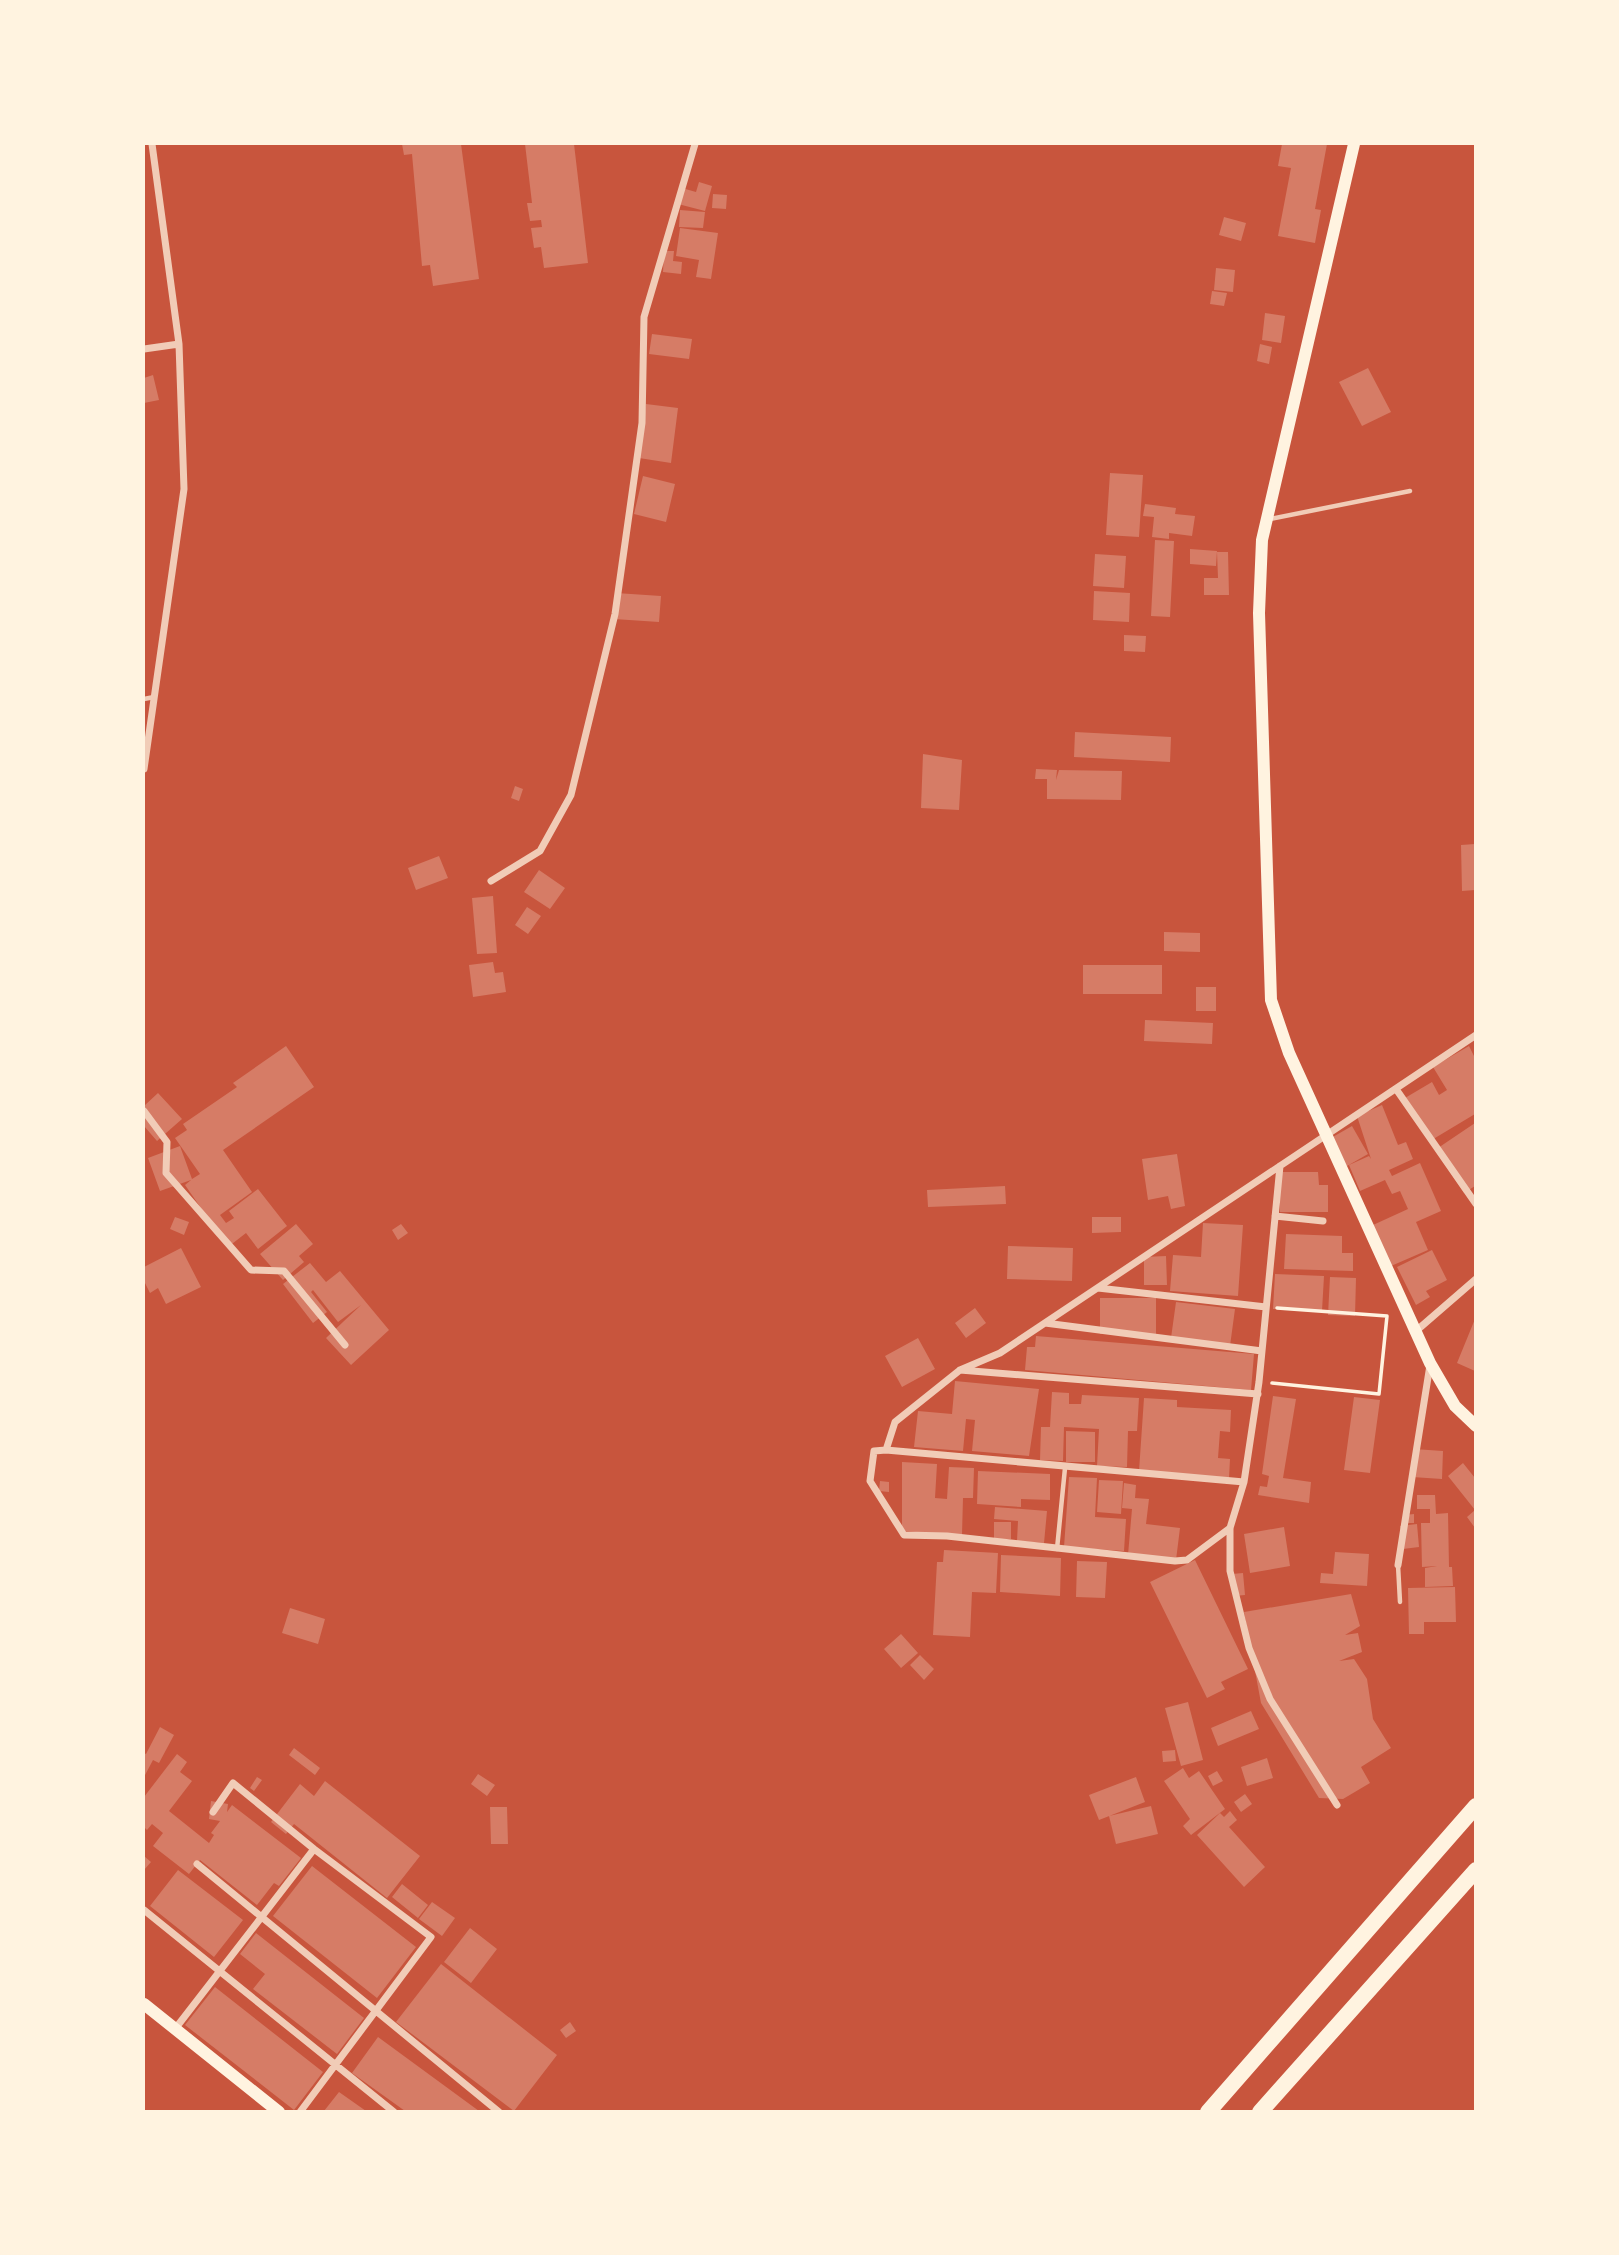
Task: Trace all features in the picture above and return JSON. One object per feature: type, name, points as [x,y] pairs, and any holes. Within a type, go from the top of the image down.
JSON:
[{"type":"highway","points":[[1208,2112],[1475,1806]]},
{"type":"highway","points":[[1260,2112],[1436,1910],[1475,1870]]},
{"type":"main road","points":[[1354,144],[1262,540],[1259,612],[1270,1000],[1289,1053],[1430,1363],[1455,1406],[1475,1426]]},
{"type":"main road","points":[[144,2004],[279,2112]]},
{"type":"street","points":[[144,769],[184,489],[179,344],[152,144]]},
{"type":"street","points":[[491,881],[540,851],[571,795],[615,614],[642,423],[644,317],[695,144]]},
{"type":"street","points":[[144,349],[179,344]]},
{"type":"street","points":[[886,1450],[895,1422],[960,1370],[1000,1353],[1475,1035]]},
{"type":"street","points":[[1396,1089],[1475,1204]]},
{"type":"street","points":[[144,1111],[167,1142],[166,1173],[251,1270],[284,1270],[345,1345]]},
{"type":"street","points":[[1280,1166],[1258,1394],[1244,1482],[1230,1528],[1230,1571],[1249,1648],[1270,1699],[1337,1805]]},
{"type":"street","points":[[1275,1216],[1323,1221]]},
{"type":"street","points":[[1416,1331],[1475,1279]]},
{"type":"street","points":[[1097,1288],[1266,1307]]},
{"type":"street","points":[[1045,1323],[1262,1351]]},
{"type":"street","points":[[1398,1565],[1430,1363]]},
{"type":"street","points":[[960,1370],[1258,1394]]},
{"type":"street","points":[[1230,1528],[1187,1560],[1175,1562],[947,1536],[904,1535],[870,1481],[874,1451],[1244,1482]]},
{"type":"street","points":[[213,1812],[233,1783],[314,1849],[431,1937],[300,2112]]},
{"type":"street","points":[[175,2029],[314,1849]]},
{"type":"street","points":[[198,1864],[260,1919],[499,2112]]},
{"type":"street","points":[[144,1910],[394,2112]]},
{"type":"lane","points":[[1267,520],[1410,491]]},
{"type":"lane","points":[[144,699],[155,696]]},
{"type":"lane","points":[[1056,1550],[1065,1468]]},
{"type":"lane","points":[[1398,1565],[1400,1602]]},
{"type":"path","points":[[1259,1382],[1379,1394],[1387,1316],[1266,1307]]},
{"type":"building","points":[[402,144],[461,144],[479,279],[433,286],[430,265],[422,266],[412,154],[404,155]]},
{"type":"building","points":[[525,144],[574,144],[588,263],[544,268],[541,247],[534,248],[531,228],[542,227],[541,220],[530,221],[527,203],[532,203]]},
{"type":"building","points":[[1282,144],[1327,144],[1315,209],[1321,210],[1315,243],[1278,236],[1291,168],[1278,166]]},
{"type":"building","points":[[699,182],[712,186],[705,211],[678,204],[682,188],[696,192]]},
{"type":"building","points":[[713,194],[727,195],[726,209],[712,208]]},
{"type":"building","points":[[680,210],[705,212],[703,228],[679,227]]},
{"type":"building","points":[[1224,217],[1246,223],[1241,241],[1219,235]]},
{"type":"building","points":[[680,228],[718,233],[711,279],[696,277],[699,260],[676,256]]},
{"type":"building","points":[[664,251],[674,251],[673,261],[682,262],[681,274],[663,272]]},
{"type":"building","points":[[1216,268],[1235,270],[1233,292],[1214,290]]},
{"type":"building","points":[[1212,291],[1227,293],[1224,306],[1210,304]]},
{"type":"building","points":[[1265,313],[1285,316],[1281,343],[1262,340]]},
{"type":"building","points":[[652,334],[692,339],[689,359],[649,354]]},
{"type":"building","points":[[1260,344],[1272,347],[1269,364],[1257,361]]},
{"type":"building","points":[[1368,368],[1391,412],[1362,426],[1339,382]]},
{"type":"building","points":[[153,375],[159,400],[144,403],[144,378]]},
{"type":"building","points":[[646,404],[678,408],[671,463],[639,458]]},
{"type":"building","points":[[1110,473],[1143,475],[1139,537],[1106,535]]},
{"type":"building","points":[[643,476],[675,484],[666,522],[634,514]]},
{"type":"building","points":[[1145,504],[1176,508],[1175,514],[1195,516],[1192,536],[1169,533],[1169,539],[1152,537],[1154,517],[1143,516]]},
{"type":"building","points":[[1155,540],[1174,541],[1170,617],[1151,616]]},
{"type":"building","points":[[1190,549],[1217,551],[1216,566],[1190,564]]},
{"type":"building","points":[[1217,552],[1228,552],[1229,595],[1204,595],[1204,578],[1218,578]]},
{"type":"building","points":[[1095,554],[1126,556],[1124,588],[1093,586]]},
{"type":"building","points":[[1094,591],[1130,593],[1129,622],[1093,620]]},
{"type":"building","points":[[616,593],[661,596],[659,622],[614,619]]},
{"type":"building","points":[[1124,635],[1146,636],[1145,652],[1124,651]]},
{"type":"building","points":[[1075,732],[1171,737],[1170,762],[1074,757]]},
{"type":"building","points":[[923,754],[962,760],[959,810],[921,808]]},
{"type":"building","points":[[1036,769],[1057,770],[1056,780],[1059,770],[1122,771],[1121,800],[1047,799],[1047,779],[1035,779]]},
{"type":"building","points":[[515,786],[523,789],[519,801],[511,798]]},
{"type":"building","points":[[1475,844],[1475,890],[1462,891],[1461,845]]},
{"type":"building","points":[[439,856],[448,878],[416,890],[408,868]]},
{"type":"building","points":[[539,870],[565,888],[550,909],[524,892]]},
{"type":"building","points":[[493,896],[497,953],[477,954],[472,898]]},
{"type":"building","points":[[527,907],[541,916],[528,934],[515,925]]},
{"type":"building","points":[[1164,932],[1200,933],[1200,952],[1164,951]]},
{"type":"building","points":[[493,962],[495,973],[503,972],[506,992],[473,997],[469,965]]},
{"type":"building","points":[[1083,965],[1162,965],[1162,994],[1083,994]]},
{"type":"building","points":[[1196,987],[1216,987],[1216,1011],[1196,1011]]},
{"type":"building","points":[[1145,1020],[1213,1023],[1212,1044],[1144,1041]]},
{"type":"building","points":[[286,1046],[314,1087],[223,1150],[252,1192],[220,1215],[226,1223],[234,1218],[229,1211],[258,1189],[287,1226],[258,1249],[246,1233],[228,1247],[185,1185],[191,1180],[160,1191],[148,1158],[180,1146],[192,1179],[200,1174],[175,1138],[187,1130],[183,1124],[237,1087],[233,1083]]},
{"type":"building","points":[[1469,1046],[1475,1058],[1475,1114],[1430,1141],[1405,1098],[1432,1082],[1439,1095],[1447,1090],[1433,1067]]},
{"type":"building","points":[[158,1093],[182,1119],[157,1141],[144,1126],[144,1106]]},
{"type":"building","points":[[1382,1105],[1398,1145],[1406,1142],[1413,1159],[1389,1170],[1392,1176],[1420,1163],[1441,1211],[1416,1222],[1428,1250],[1391,1266],[1373,1225],[1408,1209],[1400,1191],[1392,1194],[1385,1180],[1360,1191],[1349,1165],[1369,1156],[1371,1159],[1357,1116]]},
{"type":"building","points":[[1475,1123],[1475,1186],[1464,1193],[1435,1150]]},
{"type":"building","points":[[1352,1126],[1368,1154],[1347,1166],[1331,1138]]},
{"type":"building","points":[[1177,1154],[1185,1206],[1171,1209],[1168,1196],[1148,1200],[1142,1159]]},
{"type":"building","points":[[1280,1172],[1318,1172],[1319,1185],[1328,1185],[1328,1212],[1280,1212]]},
{"type":"building","points":[[1005,1186],[1006,1204],[928,1207],[927,1190]]},
{"type":"building","points":[[175,1217],[189,1222],[184,1235],[170,1229]]},
{"type":"building","points":[[1092,1217],[1121,1217],[1121,1232],[1092,1233]]},
{"type":"building","points":[[1203,1223],[1243,1225],[1238,1296],[1170,1291],[1173,1255],[1201,1257]]},
{"type":"building","points":[[296,1224],[313,1244],[299,1256],[304,1262],[283,1280],[260,1254]]},
{"type":"building","points":[[401,1224],[408,1233],[398,1240],[392,1230]]},
{"type":"building","points":[[1286,1234],[1342,1236],[1342,1253],[1353,1253],[1353,1271],[1284,1269]]},
{"type":"building","points":[[1008,1246],[1073,1248],[1072,1281],[1007,1279]]},
{"type":"building","points":[[181,1248],[201,1287],[166,1304],[158,1288],[150,1293],[144,1281],[144,1267]]},
{"type":"building","points":[[1432,1250],[1447,1280],[1426,1291],[1430,1297],[1416,1305],[1397,1267]]},
{"type":"building","points":[[1166,1256],[1167,1285],[1144,1285],[1144,1257]]},
{"type":"building","points":[[310,1263],[326,1282],[340,1271],[389,1330],[351,1365],[326,1338],[361,1305],[338,1322],[313,1290],[311,1292],[327,1312],[313,1323],[283,1284]]},
{"type":"building","points":[[1275,1274],[1324,1276],[1322,1311],[1273,1309]]},
{"type":"building","points":[[1330,1277],[1356,1278],[1355,1316],[1328,1315]]},
{"type":"building","points":[[1100,1298],[1156,1298],[1156,1334],[1100,1334]]},
{"type":"building","points":[[1176,1302],[1235,1309],[1230,1346],[1171,1338]]},
{"type":"building","points":[[975,1308],[986,1323],[966,1338],[955,1323]]},
{"type":"building","points":[[1475,1319],[1475,1371],[1457,1363]]},
{"type":"building","points":[[1036,1336],[1254,1354],[1251,1390],[1025,1370],[1027,1347],[1035,1347]]},
{"type":"building","points":[[918,1338],[935,1369],[902,1387],[885,1356]]},
{"type":"building","points":[[955,1381],[1039,1389],[1029,1456],[972,1451],[975,1420],[966,1419],[963,1451],[914,1447],[918,1411],[952,1414]]},
{"type":"building","points":[[1052,1392],[1069,1393],[1069,1404],[1081,1404],[1082,1395],[1139,1398],[1137,1431],[1128,1431],[1127,1467],[1097,1466],[1099,1429],[1064,1427],[1063,1461],[1040,1460],[1041,1427],[1050,1427]]},
{"type":"building","points":[[1273,1396],[1296,1399],[1283,1478],[1311,1482],[1309,1503],[1258,1495],[1260,1486],[1267,1487],[1269,1476],[1262,1474]]},
{"type":"building","points":[[1354,1397],[1380,1400],[1370,1473],[1344,1470]]},
{"type":"building","points":[[1144,1398],[1177,1400],[1177,1407],[1231,1410],[1230,1432],[1220,1431],[1218,1458],[1230,1459],[1229,1478],[1139,1471]]},
{"type":"building","points":[[1066,1431],[1095,1432],[1095,1462],[1066,1462]]},
{"type":"building","points":[[1414,1449],[1443,1451],[1442,1479],[1412,1477]]},
{"type":"building","points":[[902,1462],[937,1464],[935,1498],[947,1499],[949,1467],[974,1468],[973,1498],[963,1498],[962,1535],[902,1531]]},
{"type":"building","points":[[1463,1463],[1475,1478],[1475,1510],[1448,1476]]},
{"type":"building","points":[[978,1471],[1050,1474],[1050,1500],[1021,1499],[1021,1507],[977,1504]]},
{"type":"building","points":[[1069,1477],[1097,1478],[1095,1517],[1126,1519],[1124,1551],[1064,1547]]},
{"type":"building","points":[[1099,1480],[1123,1481],[1121,1514],[1097,1512]]},
{"type":"building","points":[[880,1481],[889,1482],[889,1492],[879,1491]]},
{"type":"building","points":[[1124,1483],[1136,1485],[1135,1498],[1149,1499],[1146,1524],[1180,1528],[1176,1560],[1128,1555],[1132,1509],[1122,1508]]},
{"type":"building","points":[[1417,1495],[1435,1495],[1436,1514],[1448,1513],[1449,1567],[1452,1567],[1453,1586],[1425,1587],[1425,1568],[1437,1566],[1422,1567],[1421,1523],[1430,1523],[1430,1509],[1417,1509]]},
{"type":"building","points":[[995,1507],[1047,1511],[1044,1543],[1017,1541],[1018,1521],[994,1519]]},
{"type":"building","points":[[1475,1510],[1475,1528],[1467,1517]]},
{"type":"building","points":[[1414,1514],[1414,1523],[1405,1523],[1405,1515]]},
{"type":"building","points":[[994,1522],[1011,1522],[1011,1539],[994,1539]]},
{"type":"building","points":[[1417,1524],[1419,1547],[1403,1549],[1400,1526]]},
{"type":"building","points":[[1284,1527],[1290,1566],[1250,1573],[1244,1534]]},
{"type":"building","points":[[944,1550],[998,1553],[996,1593],[972,1592],[970,1637],[933,1635],[937,1562],[943,1562]]},
{"type":"building","points":[[1335,1552],[1369,1554],[1367,1586],[1320,1583],[1321,1573],[1333,1574]]},
{"type":"building","points":[[1001,1555],[1061,1558],[1060,1596],[1000,1592]]},
{"type":"building","points":[[1195,1560],[1248,1669],[1221,1682],[1225,1689],[1207,1698],[1150,1582]]},
{"type":"building","points":[[1077,1561],[1107,1562],[1105,1598],[1076,1597]]},
{"type":"building","points":[[1243,1573],[1245,1595],[1234,1596],[1232,1574]]},
{"type":"building","points":[[1455,1587],[1456,1622],[1424,1622],[1424,1634],[1409,1634],[1408,1588]]},
{"type":"building","points":[[1351,1594],[1360,1626],[1345,1635],[1358,1633],[1362,1652],[1339,1661],[1354,1659],[1367,1679],[1373,1719],[1391,1748],[1361,1767],[1370,1783],[1343,1799],[1319,1798],[1261,1703],[1244,1612]]},
{"type":"building","points":[[290,1608],[325,1619],[318,1644],[282,1633]]},
{"type":"building","points":[[901,1634],[918,1653],[901,1668],[884,1649]]},
{"type":"building","points":[[920,1655],[934,1669],[924,1680],[910,1665]]},
{"type":"building","points":[[1188,1702],[1203,1760],[1181,1766],[1165,1708]]},
{"type":"building","points":[[1251,1711],[1259,1729],[1218,1746],[1211,1728]]},
{"type":"building","points":[[160,1727],[174,1735],[159,1763],[153,1760],[144,1777],[144,1753],[146,1754]]},
{"type":"building","points":[[294,1748],[320,1768],[315,1775],[289,1755]]},
{"type":"building","points":[[1175,1750],[1176,1761],[1163,1762],[1162,1751]]},
{"type":"building","points":[[177,1754],[187,1762],[180,1772],[192,1781],[169,1811],[209,1843],[214,1835],[211,1833],[220,1821],[209,1819],[211,1801],[228,1804],[227,1812],[232,1805],[301,1858],[279,1886],[274,1883],[257,1905],[200,1860],[189,1874],[153,1846],[163,1833],[152,1824],[147,1830],[144,1827],[144,1797]]},
{"type":"building","points":[[1267,1758],[1273,1778],[1247,1786],[1241,1767]]},
{"type":"building","points":[[1183,1768],[1189,1778],[1199,1771],[1225,1809],[1191,1835],[1183,1826],[1190,1819],[1164,1781]]},
{"type":"building","points":[[1217,1771],[1223,1781],[1213,1786],[1208,1776]]},
{"type":"building","points":[[478,1774],[495,1785],[487,1796],[471,1784]]},
{"type":"building","points":[[257,1777],[262,1780],[254,1791],[250,1788]]},
{"type":"building","points":[[1136,1777],[1145,1802],[1099,1820],[1089,1795]]},
{"type":"building","points":[[325,1781],[420,1856],[387,1898],[294,1824],[286,1834],[271,1822],[300,1784],[314,1796]]},
{"type":"building","points":[[1245,1794],[1252,1804],[1241,1812],[1234,1802]]},
{"type":"building","points":[[1151,1806],[1158,1834],[1116,1844],[1109,1816]]},
{"type":"building","points":[[490,1807],[507,1807],[508,1844],[491,1844]]},
{"type":"building","points":[[1230,1811],[1237,1820],[1229,1827],[1265,1867],[1244,1887],[1197,1835],[1220,1813],[1224,1817]]},
{"type":"building","points":[[144,1856],[151,1862],[144,1870]]},
{"type":"building","points":[[312,1866],[416,1947],[377,1998],[273,1916]]},
{"type":"building","points":[[178,1870],[243,1920],[214,1957],[150,1906]]},
{"type":"building","points":[[402,1884],[428,1905],[418,1918],[392,1897]]},
{"type":"building","points":[[432,1902],[455,1918],[442,1936],[419,1919]]},
{"type":"building","points":[[470,1928],[497,1949],[471,1983],[444,1962]]},
{"type":"building","points":[[256,1933],[364,2018],[337,2054],[253,1989],[265,1974],[240,1954]]},
{"type":"building","points":[[441,1964],[557,2055],[514,2111],[396,2022]]},
{"type":"building","points":[[215,1987],[323,2072],[294,2110],[185,2025]]},
{"type":"building","points":[[570,2022],[576,2031],[566,2038],[560,2030]]},
{"type":"building","points":[[378,2037],[479,2111],[405,2111],[352,2073]]},
{"type":"building","points":[[339,2092],[366,2111],[324,2111]]}]
